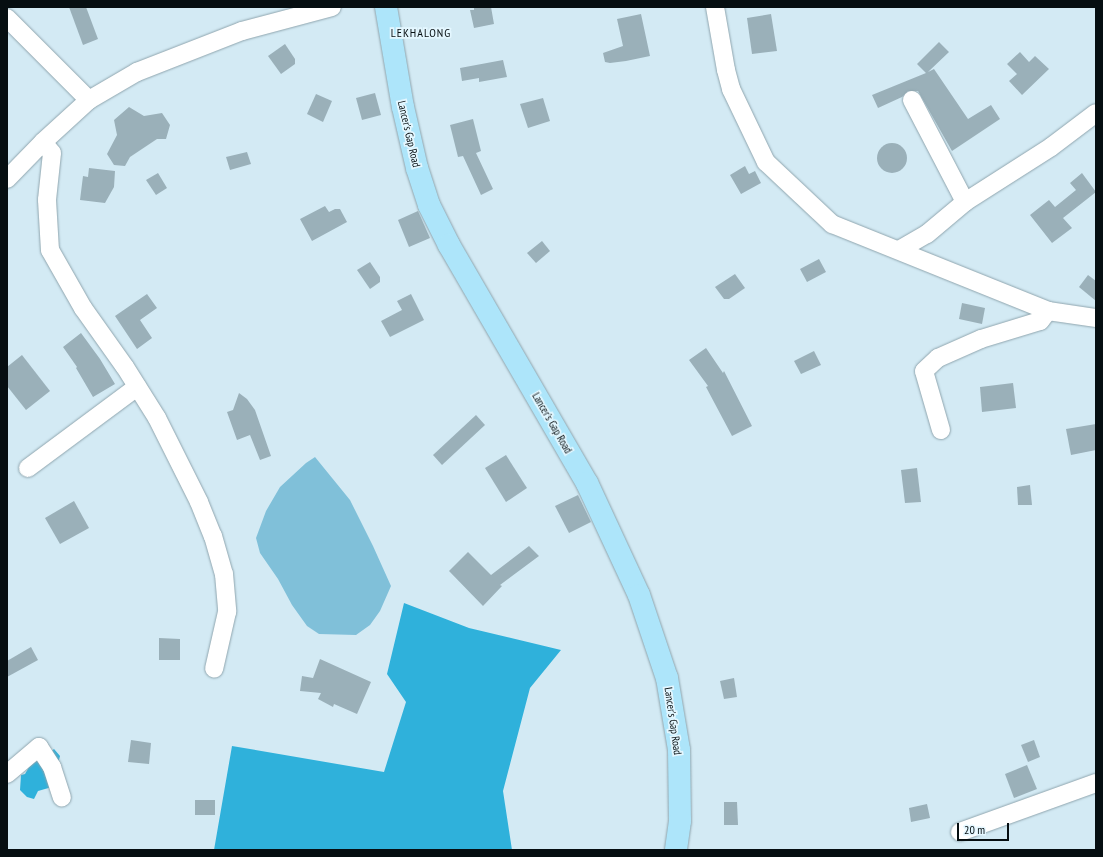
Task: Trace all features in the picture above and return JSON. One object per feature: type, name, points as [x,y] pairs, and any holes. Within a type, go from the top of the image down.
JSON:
[{"type":"main road","name":"Lancer's Gap Road","points":[[386,7],[403,107],[417,168],[430,205],[449,245],[587,483],[639,595],[667,678],[679,750],[680,821],[676,850]]},
{"type":"street","points":[[7,179],[42,142],[89,100],[137,72],[242,31],[332,7]]},
{"type":"street","points":[[715,7],[726,70],[731,89],[766,162],[832,224],[1048,311],[1096,318]]},
{"type":"street","points":[[7,18],[89,100]]},
{"type":"street","points":[[912,100],[965,202]]},
{"type":"street","points":[[899,250],[927,234],[965,202],[1051,147],[1096,113]]},
{"type":"street","points":[[42,142],[52,153],[47,200],[50,250],[83,308],[137,386],[157,418],[199,502],[213,536],[224,574],[227,612],[214,669]]},
{"type":"street","points":[[941,430],[924,371],[938,358],[981,339],[1040,321],[1048,311]]},
{"type":"street","points":[[28,468],[137,386]]},
{"type":"street","points":[[7,774],[39,747],[52,767],[62,797]]},
{"type":"street","points":[[960,832],[1096,783]]},
{"type":"shaded area","points":[[315,457],[350,500],[391,586],[380,611],[370,625],[356,635],[319,634],[307,626],[292,605],[278,579],[260,553],[256,538],[266,511],[280,487],[306,463]]},
{"type":"shaded area","points":[[404,603],[469,628],[561,650],[530,688],[503,791],[512,850],[214,850],[232,746],[384,772],[406,702],[387,674]]},
{"type":"shaded area","points":[[54,749],[60,756],[52,787],[38,791],[34,799],[27,797],[20,790],[21,775],[25,774],[34,758],[48,754]]},
{"type":"building","points":[[69,7],[86,7],[98,39],[83,45]]},
{"type":"building","points":[[474,7],[491,7],[494,24],[474,28],[470,10],[474,10]]},
{"type":"building","points":[[641,14],[650,56],[626,61],[610,63],[605,62],[603,53],[623,46],[617,19]]},
{"type":"building","points":[[771,14],[777,51],[752,54],[747,18]]},
{"type":"building","points":[[939,42],[949,52],[928,72],[934,69],[968,119],[991,105],[1000,119],[952,151],[918,91],[908,91],[902,97],[878,108],[872,95],[926,73],[917,64]]},
{"type":"building","points":[[285,44],[295,59],[295,64],[281,74],[268,56]]},
{"type":"building","points":[[1020,52],[1029,62],[1035,56],[1049,69],[1022,95],[1009,81],[1017,74],[1007,64]]},
{"type":"building","points":[[503,60],[507,77],[479,82],[479,78],[462,81],[460,68]]},
{"type":"building","points":[[375,93],[381,115],[362,120],[356,98]]},
{"type":"building","points":[[316,94],[332,101],[323,122],[307,114]]},
{"type":"building","points":[[543,98],[550,121],[528,128],[520,104]]},
{"type":"building","points":[[129,107],[144,116],[162,113],[170,125],[166,139],[157,139],[130,157],[125,166],[114,165],[107,154],[117,135],[114,120]]},
{"type":"building","points":[[473,119],[481,151],[476,153],[493,189],[481,195],[463,156],[458,157],[450,125]]},
{"type":"building","points":[[892,143],[903,147],[907,158],[903,169],[892,173],[881,169],[877,158],[881,147]]},
{"type":"building","points":[[247,152],[251,164],[230,170],[226,157]]},
{"type":"building","points":[[745,166],[749,174],[755,171],[761,183],[741,194],[730,175]]},
{"type":"building","points":[[89,168],[115,171],[114,187],[105,203],[80,200],[83,176],[88,177]]},
{"type":"building","points":[[158,173],[167,188],[156,195],[146,180]]},
{"type":"building","points":[[1082,173],[1096,192],[1063,218],[1072,228],[1052,243],[1030,215],[1049,200],[1055,207],[1076,190],[1070,183]]},
{"type":"building","points":[[325,206],[329,212],[335,209],[340,209],[347,222],[312,241],[300,219]]},
{"type":"building","points":[[418,211],[430,238],[409,247],[398,220]]},
{"type":"building","points":[[542,241],[550,251],[536,263],[527,253]]},
{"type":"building","points":[[819,259],[826,272],[807,282],[800,269]]},
{"type":"building","points":[[370,262],[380,277],[380,282],[370,289],[357,270]]},
{"type":"building","points":[[735,274],[745,288],[729,299],[724,299],[715,287]]},
{"type":"building","points":[[1088,275],[1096,281],[1096,301],[1079,287]]},
{"type":"building","points":[[147,294],[157,308],[140,320],[152,338],[137,349],[115,316]]},
{"type":"building","points":[[411,294],[424,320],[390,337],[381,321],[402,310],[397,301]]},
{"type":"building","points":[[962,303],[985,308],[982,324],[959,319]]},
{"type":"building","points":[[81,333],[100,359],[115,384],[93,397],[76,368],[77,367],[63,347]]},
{"type":"building","points":[[706,348],[723,373],[724,371],[752,426],[732,436],[706,387],[708,386],[689,360]]},
{"type":"building","points":[[814,351],[821,365],[801,374],[794,361]]},
{"type":"building","points":[[22,355],[50,391],[26,410],[7,386],[7,367]]},
{"type":"building","points":[[1013,383],[1016,408],[982,412],[980,387]]},
{"type":"building","points":[[239,393],[247,399],[255,410],[271,456],[260,460],[250,435],[237,440],[227,412],[233,410]]},
{"type":"building","points":[[476,415],[485,425],[442,465],[433,455]]},
{"type":"building","points":[[1096,424],[1096,450],[1071,455],[1066,429]]},
{"type":"building","points":[[506,455],[527,488],[506,502],[485,468]]},
{"type":"building","points":[[917,468],[921,502],[905,503],[901,470]]},
{"type":"building","points":[[1030,485],[1032,505],[1018,505],[1017,487]]},
{"type":"building","points":[[578,495],[591,522],[569,533],[555,506]]},
{"type":"building","points":[[74,501],[89,528],[60,544],[45,518]]},
{"type":"building","points":[[529,546],[539,556],[500,585],[502,586],[483,606],[449,571],[468,552],[491,575]]},
{"type":"building","points":[[159,638],[180,639],[180,660],[159,660]]},
{"type":"building","points":[[31,647],[38,660],[7,677],[7,661]]},
{"type":"building","points":[[320,659],[371,682],[357,714],[334,704],[333,707],[318,699],[321,693],[300,691],[302,676],[313,678]]},
{"type":"building","points":[[734,678],[737,697],[724,699],[720,681]]},
{"type":"building","points":[[131,740],[151,743],[149,764],[128,762]]},
{"type":"building","points":[[1034,740],[1040,757],[1028,762],[1021,745]]},
{"type":"building","points":[[1027,765],[1037,789],[1014,798],[1005,774]]},
{"type":"building","points":[[195,800],[215,800],[215,815],[195,815]]},
{"type":"building","points":[[724,802],[737,802],[738,825],[724,825]]},
{"type":"building","points":[[927,804],[930,818],[911,822],[909,808]]},
{"type":"district","name":"LEKHALONG","points":[[421,33]]}]
